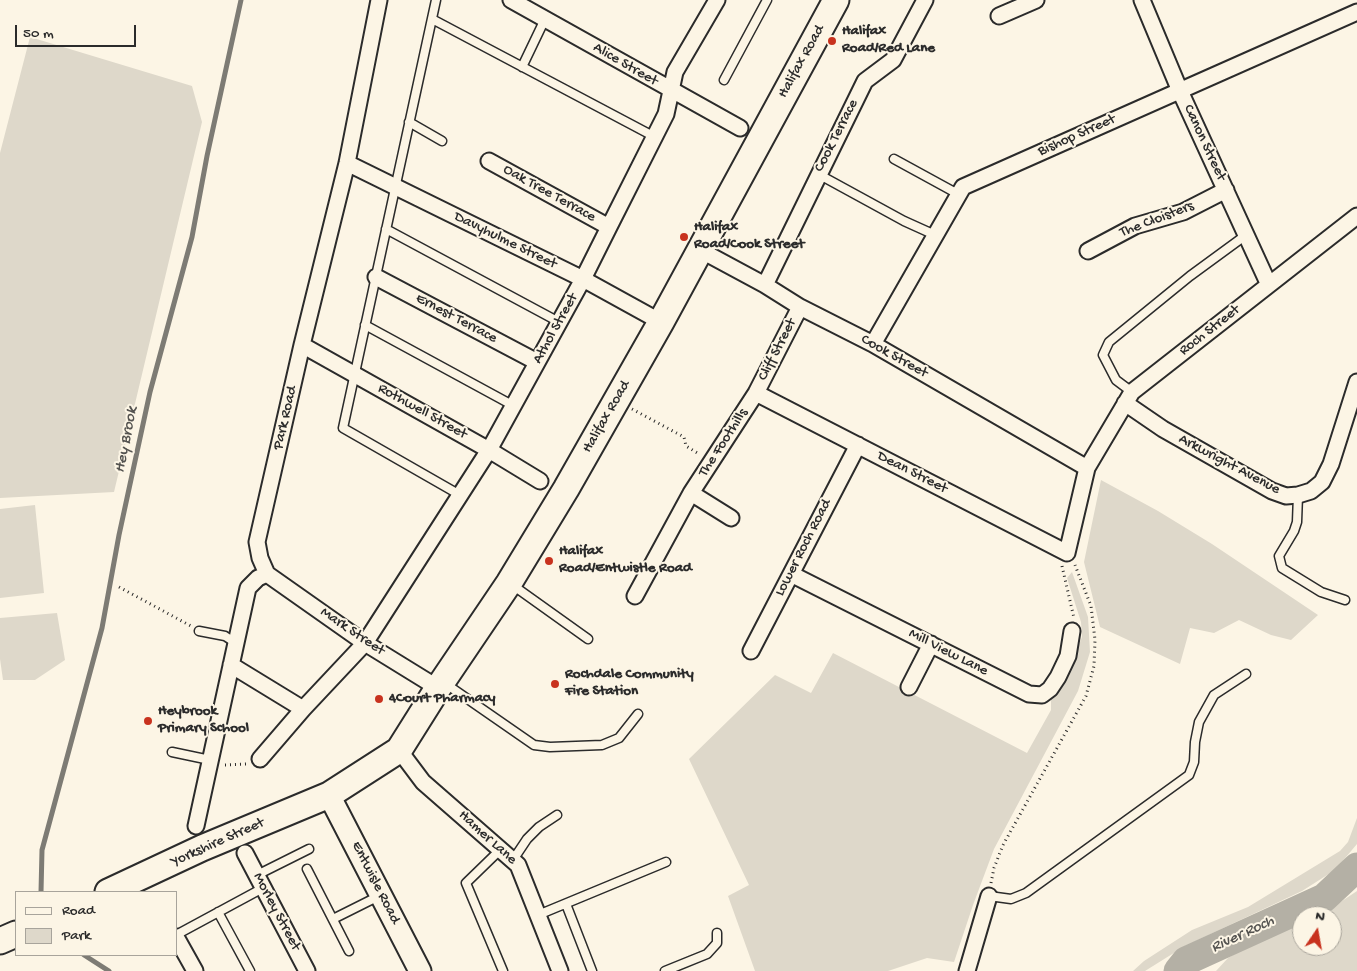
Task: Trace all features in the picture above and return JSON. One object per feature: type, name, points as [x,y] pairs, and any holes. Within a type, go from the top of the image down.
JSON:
[{"type":"highway","name":"Halifax Road","points":[[330,795],[398,750],[509,583],[661,322],[836,0]]},
{"type":"highway","name":"Yorkshire Street","points":[[110,891],[202,848],[330,795]]},
{"type":"main road","name":"Entwisle Road","points":[[330,795],[420,971]]},
{"type":"street","name":"Park Road","points":[[267,574],[260,558],[258,542],[302,346],[347,164],[380,0]]},
{"type":"street","name":"Alice Street","points":[[511,0],[740,128]]},
{"type":"street","name":"Cook Terrace","points":[[764,285],[865,81],[893,60],[925,0]]},
{"type":"street","points":[[999,16],[1036,0]]},
{"type":"street","name":"Canon Street","points":[[1142,0],[1180,91],[1269,285]]},
{"type":"street","name":"Athol Street","points":[[260,759],[366,643],[489,450],[582,280],[655,137],[666,114],[675,72],[712,2]]},
{"type":"street","name":"Bishop Street","points":[[873,344],[963,187],[1357,12]]},
{"type":"street","name":"Oak Tree Terrace","points":[[489,161],[609,228]]},
{"type":"street","name":"Davyhulme Street","points":[[347,164],[582,280],[661,322]]},
{"type":"street","name":"The Cloisters","points":[[1088,250],[1135,226],[1182,212],[1226,190]]},
{"type":"street","name":"Roch Street","points":[[1067,553],[1087,468],[1128,398],[1357,216]]},
{"type":"street","name":"Cook Street","points":[[700,250],[873,344],[1087,468]]},
{"type":"street","name":"Ernest Terrace","points":[[376,276],[537,362]]},
{"type":"street","name":"Cliff Street","points":[[756,393],[800,306]]},
{"type":"street","name":"Rothwell Street","points":[[302,346],[355,373],[540,481]]},
{"type":"street","name":"Arkwright Avenue","points":[[1128,398],[1163,429],[1272,491],[1286,496],[1311,491],[1322,482],[1331,464],[1357,382]]},
{"type":"street","name":"Dean Street","points":[[756,393],[1067,553]]},
{"type":"street","name":"The Foothills","points":[[635,596],[691,493],[756,393]]},
{"type":"street","name":"Lower Roch Road","points":[[751,651],[858,445]]},
{"type":"street","name":"The Foothills","points":[[691,493],[731,518]]},
{"type":"street","points":[[196,826],[248,588],[258,578],[267,574]]},
{"type":"street","name":"Mark Street","points":[[267,574],[366,643],[440,685]]},
{"type":"street","name":"Mill View Lane","points":[[791,574],[1029,694],[1042,695],[1050,689],[1068,656],[1072,632]]},
{"type":"street","points":[[909,686],[931,644]]},
{"type":"street","points":[[231,664],[303,710]]},
{"type":"street","name":"Hamer Lane","points":[[398,750],[423,782],[518,865],[560,971]]},
{"type":"street","name":"Morley Street","points":[[245,853],[307,971]]},
{"type":"street","points":[[967,971],[989,896]]},
{"type":"street","points":[[178,940],[195,971]]},
{"type":"lane","points":[[436,0],[343,428],[460,495]]},
{"type":"lane","points":[[724,80],[767,0]]},
{"type":"lane","points":[[432,19],[655,137]]},
{"type":"lane","points":[[522,67],[545,19]]},
{"type":"lane","points":[[410,122],[442,141]]},
{"type":"lane","points":[[894,159],[958,194]]},
{"type":"lane","points":[[818,174],[904,221],[935,235]]},
{"type":"lane","points":[[386,229],[559,322]]},
{"type":"lane","points":[[1128,398],[1103,355],[1109,342],[1190,276],[1246,235]]},
{"type":"lane","points":[[365,324],[514,406]]},
{"type":"lane","points":[[1298,495],[1297,522],[1294,531],[1279,556],[1282,568],[1321,592],[1345,600]]},
{"type":"lane","points":[[509,583],[588,639]]},
{"type":"lane","points":[[199,631],[225,636],[236,643]]},
{"type":"lane","points":[[989,896],[1011,899],[1026,893],[1189,775],[1194,762],[1199,722],[1214,695],[1246,674]]},
{"type":"lane","points":[[440,685],[534,745],[550,747],[602,745],[619,738],[638,714]]},
{"type":"lane","points":[[172,752],[210,763]]},
{"type":"lane","points":[[513,860],[527,839],[539,827],[557,815]]},
{"type":"lane","points":[[178,935],[218,912],[260,881],[309,849]]},
{"type":"lane","points":[[501,849],[466,882],[503,971]]},
{"type":"lane","points":[[538,915],[666,862]]},
{"type":"lane","points":[[307,870],[349,950]]},
{"type":"lane","points":[[333,919],[381,895]]},
{"type":"lane","points":[[566,904],[592,971]]},
{"type":"lane","points":[[218,912],[250,971]]},
{"type":"lane","points":[[665,971],[707,954],[717,943],[717,933]]},
{"type":"path","points":[[616,401],[684,437],[686,446],[712,461]]},
{"type":"path","points":[[989,896],[994,868],[1003,845],[1086,696],[1094,666],[1095,640],[1091,606],[1076,567],[1067,553],[1060,562],[1064,570],[1074,618],[1072,632]]},
{"type":"path","points":[[119,586],[199,631]]},
{"type":"path","points":[[210,763],[255,763],[260,759]]},
{"type":"green space","points":[[30,37],[192,86],[202,122],[114,492],[0,498],[0,153]]},
{"type":"green space","points":[[1101,480],[1158,511],[1212,544],[1318,615],[1291,640],[1271,635],[1239,620],[1214,633],[1190,628],[1180,664],[1100,627],[1084,562]]},
{"type":"green space","points":[[35,505],[44,593],[0,598],[0,509]]},
{"type":"green space","points":[[1072,572],[1088,617],[1090,652],[1078,691],[994,849],[954,962],[927,958],[888,971],[755,971],[728,896],[749,885],[689,759],[775,675],[811,693],[833,653],[1027,753],[1051,710],[1051,699],[1069,669],[1082,637],[1081,622],[1067,578]]},
{"type":"green space","points":[[57,613],[65,660],[35,680],[3,680],[0,659],[0,618]]},
{"type":"green space","points":[[1357,818],[1357,844],[1335,870],[1302,891],[1185,946],[1145,971],[1133,971],[1144,961],[1192,930],[1248,907],[1340,851],[1348,842]]},
{"type":"green space","points":[[1357,891],[1357,971],[1216,971],[1228,958],[1263,937],[1292,924],[1292,956],[1342,956],[1342,906],[1334,906]]},
{"type":"waterway","name":"Hey Brook","points":[[41,891],[42,850],[102,628],[119,535],[150,392],[192,237],[207,156],[241,0]]},
{"type":"waterway","name":"River Roch","points":[[1178,971],[1186,961],[1324,898],[1357,867]]},
{"type":"waterway","name":"Hey Brook","points":[[86,956],[109,971]]},
{"type":"place","name":"Halifax Road/Red Lane","points":[[832,41]]},
{"type":"place","name":"Halifax Road/Cook Street","points":[[684,237]]},
{"type":"place","name":"Halifax Road/Entwistle Road","points":[[549,561]]},
{"type":"place","name":"Rochdale Community Fire Station","points":[[555,684]]},
{"type":"place","name":"4Court Pharmacy","points":[[379,699]]},
{"type":"place","name":"Heybrook Primary School","points":[[148,721]]}]
